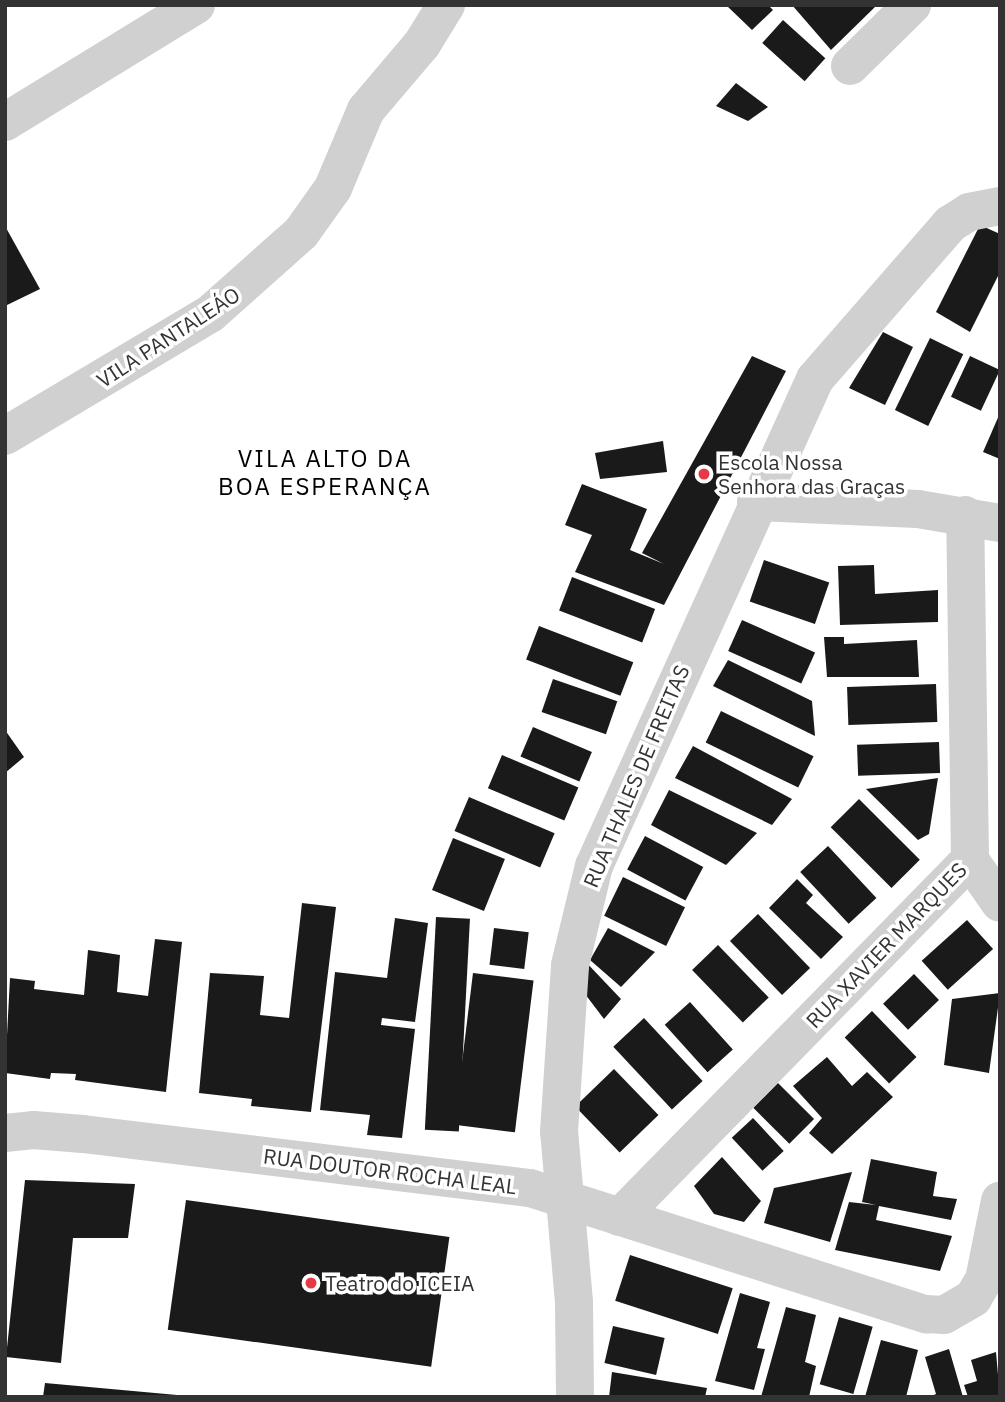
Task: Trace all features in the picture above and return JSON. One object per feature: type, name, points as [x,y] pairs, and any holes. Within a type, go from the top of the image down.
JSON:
[{"type":"street","points":[[5,122],[196,5]]},
{"type":"street","name":"VILA PANTALEÁO","points":[[5,436],[210,314],[292,243],[333,188],[366,110],[422,44],[446,5]]},
{"type":"street","points":[[850,66],[912,5]]},
{"type":"street","name":"RUA THALES DE FREITAS","points":[[575,1397],[574,1302],[559,1132],[570,965],[581,911],[612,821],[755,502],[815,379],[860,323],[950,223],[969,212],[1000,206]]},
{"type":"street","points":[[755,502],[982,519]]},
{"type":"street","name":"RUA XAVIER MARQUES","points":[[620,1217],[971,860],[982,519]]},
{"type":"street","points":[[971,860],[1000,903]]},
{"type":"street","name":"RUA DOUTOR ROCHA LEAL","points":[[5,1133],[33,1130],[83,1134],[499,1182],[563,1198],[926,1314],[944,1315],[973,1298],[984,1280],[1000,1201]]},
{"type":"building","points":[[726,5],[768,5],[773,10],[752,30]]},
{"type":"building","points":[[792,5],[877,5],[831,50]]},
{"type":"building","points":[[783,20],[825,58],[805,81],[762,43]]},
{"type":"building","points":[[736,83],[768,107],[748,121],[716,106]]},
{"type":"building","points":[[980,225],[1000,234],[1000,272],[970,332],[936,312]]},
{"type":"building","points":[[5,226],[40,289],[5,306]]},
{"type":"building","points":[[883,332],[913,347],[885,405],[849,388]]},
{"type":"building","points":[[930,338],[963,354],[928,426],[895,410]]},
{"type":"building","points":[[752,356],[786,371],[664,605],[575,572],[592,535],[565,525],[582,484],[647,509],[630,550],[664,564],[642,553]]},
{"type":"building","points":[[970,356],[1000,370],[981,411],[951,397]]},
{"type":"building","points":[[1000,413],[1000,459],[983,452]]},
{"type":"building","points":[[663,441],[667,472],[600,479],[595,453]]},
{"type":"building","points":[[764,560],[829,582],[815,624],[750,602]]},
{"type":"building","points":[[874,565],[875,594],[938,590],[938,622],[840,625],[838,566]]},
{"type":"building","points":[[572,577],[655,609],[642,643],[559,611]]},
{"type":"building","points":[[742,620],[815,653],[801,684],[728,651]]},
{"type":"building","points":[[539,626],[633,662],[620,696],[526,660]]},
{"type":"building","points":[[824,637],[844,637],[844,644],[917,640],[919,677],[827,677]]},
{"type":"building","points":[[728,660],[812,701],[815,736],[713,686]]},
{"type":"building","points":[[553,679],[617,701],[606,734],[542,712]]},
{"type":"building","points":[[936,684],[937,722],[848,725],[847,687]]},
{"type":"building","points":[[721,711],[814,756],[798,788],[706,742]]},
{"type":"building","points":[[533,727],[592,752],[579,781],[520,756]]},
{"type":"building","points":[[5,730],[24,757],[5,773]]},
{"type":"building","points":[[939,742],[940,773],[858,776],[857,745]]},
{"type":"building","points":[[693,746],[792,799],[772,825],[675,778]]},
{"type":"building","points":[[502,755],[578,787],[564,821],[488,788]]},
{"type":"building","points":[[938,778],[929,834],[918,840],[866,789]]},
{"type":"building","points":[[669,790],[757,833],[726,865],[651,825]]},
{"type":"building","points":[[469,797],[555,833],[540,867],[455,831]]},
{"type":"building","points":[[859,799],[920,860],[892,888],[831,827]]},
{"type":"building","points":[[645,836],[703,867],[685,901],[627,870]]},
{"type":"building","points":[[453,838],[505,859],[484,911],[432,890]]},
{"type":"building","points":[[828,846],[876,898],[849,924],[800,872]]},
{"type":"building","points":[[623,877],[685,907],[666,946],[604,916]]},
{"type":"building","points":[[797,879],[813,895],[806,903],[843,937],[821,959],[769,908]]},
{"type":"building","points":[[302,903],[336,907],[311,1112],[251,1106],[252,1099],[199,1093],[210,973],[264,976],[260,1015],[289,1018]]},
{"type":"building","points":[[758,914],[810,968],[782,995],[730,941]]},
{"type":"building","points":[[436,917],[470,919],[459,1131],[425,1130]]},
{"type":"building","points":[[395,918],[428,923],[415,1022],[382,1018],[381,1025],[415,1029],[402,1138],[367,1135],[370,1115],[320,1110],[335,972],[387,978]]},
{"type":"building","points":[[967,920],[993,949],[948,990],[922,961]]},
{"type":"building","points":[[494,928],[529,932],[524,969],[489,965]]},
{"type":"building","points":[[608,928],[655,952],[621,987],[590,960]]},
{"type":"building","points":[[155,939],[182,942],[166,1092],[75,1080],[76,1074],[51,1073],[50,1079],[5,1073],[10,978],[35,981],[34,989],[84,995],[88,950],[120,955],[117,992],[148,996]]},
{"type":"building","points":[[718,945],[769,998],[743,1023],[692,970]]},
{"type":"building","points":[[582,958],[621,999],[604,1019],[582,990]]},
{"type":"building","points":[[473,973],[534,980],[515,1132],[454,1125]]},
{"type":"building","points":[[914,974],[939,1000],[908,1030],[883,1004]]},
{"type":"building","points":[[1000,993],[989,1073],[944,1065],[952,999]]},
{"type":"building","points":[[690,1002],[733,1050],[708,1072],[665,1025]]},
{"type":"building","points":[[872,1011],[916,1057],[889,1083],[845,1037]]},
{"type":"building","points":[[644,1018],[703,1081],[672,1110],[613,1047]]},
{"type":"building","points":[[827,1057],[852,1086],[867,1072],[893,1097],[832,1154],[809,1133],[822,1118],[793,1086]]},
{"type":"building","points":[[614,1069],[658,1115],[620,1153],[575,1107]]},
{"type":"building","points":[[778,1083],[814,1119],[789,1144],[753,1108]]},
{"type":"building","points":[[753,1118],[784,1151],[762,1171],[732,1138]]},
{"type":"building","points":[[722,1157],[761,1201],[744,1222],[714,1214],[694,1186]]},
{"type":"building","points":[[871,1159],[937,1172],[933,1196],[957,1199],[951,1220],[879,1206],[876,1220],[952,1236],[940,1271],[835,1250],[849,1202],[876,1205],[862,1202]]},
{"type":"building","points":[[852,1172],[830,1242],[764,1223],[774,1188]]},
{"type":"building","points":[[25,1180],[135,1184],[128,1238],[73,1238],[61,1363],[6,1357]]},
{"type":"building","name":"Teatro do ICEIA","points":[[186,1200],[449,1237],[431,1367],[168,1330]]},
{"type":"building","points":[[630,1255],[733,1288],[718,1334],[615,1301]]},
{"type":"building","points":[[740,1293],[770,1302],[757,1348],[765,1349],[754,1390],[715,1381]]},
{"type":"building","points":[[786,1307],[816,1315],[805,1362],[816,1366],[809,1397],[761,1397]]},
{"type":"building","points":[[839,1317],[873,1327],[853,1394],[820,1384]]},
{"type":"building","points":[[613,1326],[665,1338],[656,1375],[604,1363]]},
{"type":"building","points":[[881,1340],[918,1350],[906,1397],[865,1397]]},
{"type":"building","points":[[949,1349],[963,1397],[929,1397],[936,1394],[925,1357]]},
{"type":"building","points":[[996,1352],[1000,1397],[968,1397],[964,1385],[977,1381],[971,1360]]},
{"type":"building","points":[[612,1372],[707,1388],[705,1397],[609,1397]]},
{"type":"building","points":[[45,1383],[177,1395],[177,1397],[43,1397]]},
{"type":"place","name":"Escola Nossa Senhora das Graças","points":[[704,474]]},
{"type":"place","name":"Teatro do ICEIA","points":[[311,1283]]},
{"type":"district","name":"VILA ALTO DA BOA ESPERANÇA","points":[[325,473]]}]
